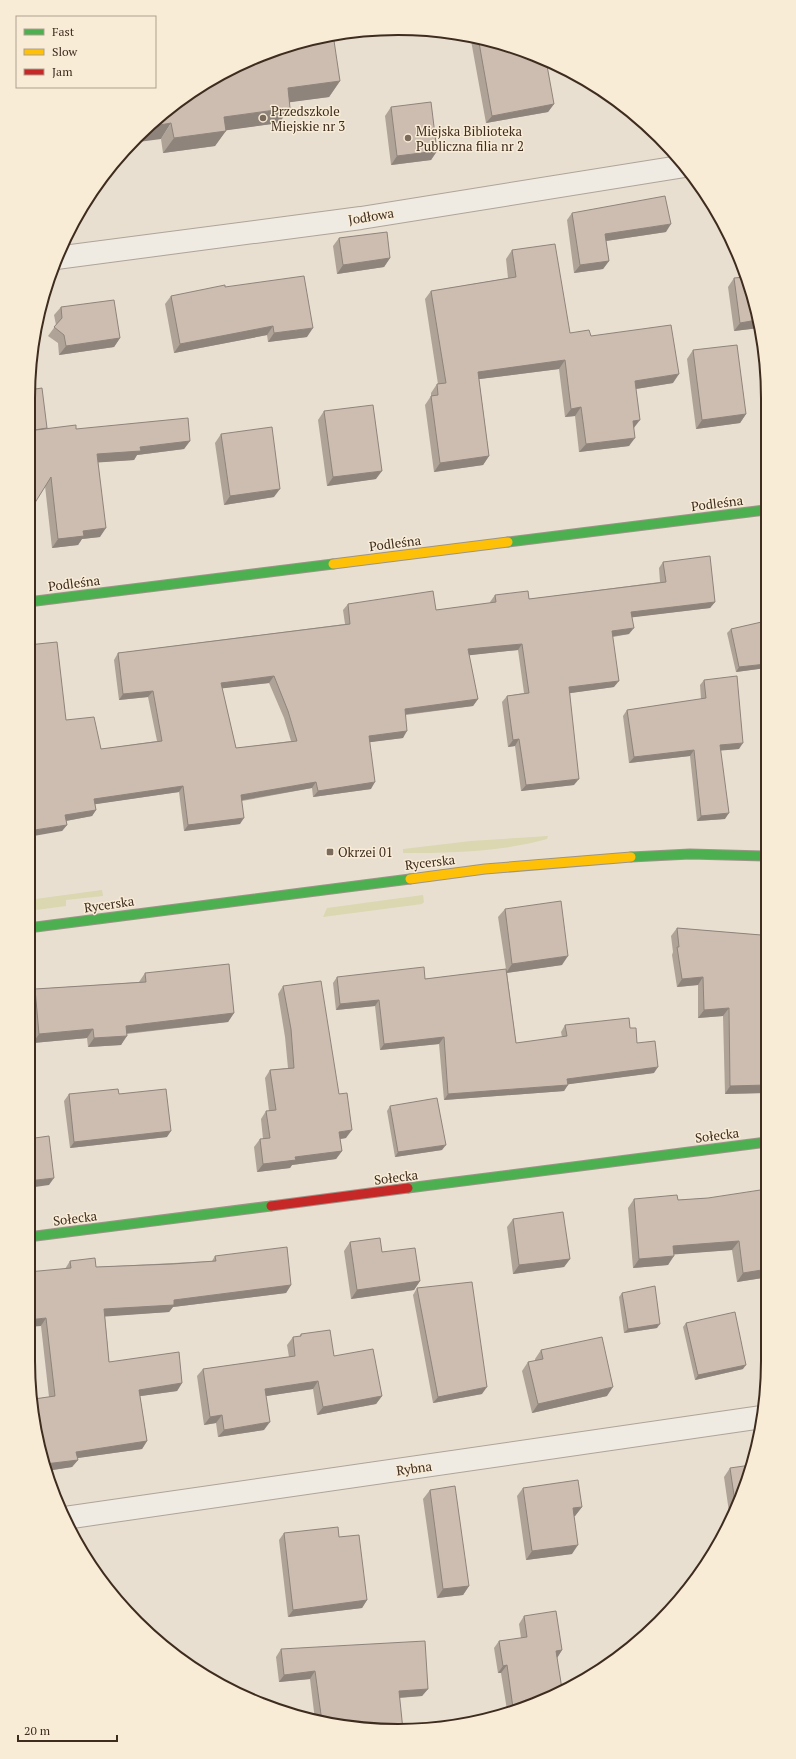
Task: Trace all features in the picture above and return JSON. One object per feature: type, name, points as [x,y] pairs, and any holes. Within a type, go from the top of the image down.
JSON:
[{"type":"street","name":"Jodłowa","points":[[64,257],[361,218],[678,167]]},
{"type":"street","name":"Podleśna","points":[[35,601],[761,510]]},
{"type":"street","name":"Rycerska","points":[[35,927],[485,869],[610,858],[690,854],[761,856]]},
{"type":"street","name":"Sołecka","points":[[35,1236],[761,1143]]},
{"type":"street","name":"Rybna","points":[[70,1517],[756,1418]]},
{"type":"shaded area","points":[[548,836],[547,839],[512,847],[440,853],[403,853],[403,849],[471,841]]},
{"type":"shaded area","points":[[102,890],[103,896],[66,900],[66,906],[35,910],[35,899]]},
{"type":"shaded area","points":[[423,895],[424,902],[422,904],[323,917],[327,908]]},
{"type":"building","points":[[334,41],[340,81],[288,88],[290,108],[224,117],[226,131],[174,138],[171,123],[159,125],[196,96],[237,72],[281,54],[304,47]]},
{"type":"building","points":[[479,44],[515,54],[547,67],[554,104],[492,116]]},
{"type":"building","name":"Miejska Biblioteka Publiczna filia nr 2","points":[[431,102],[437,151],[397,156],[391,107]]},
{"type":"building","points":[[665,196],[671,224],[605,234],[609,261],[580,265],[572,213]]},
{"type":"building","points":[[387,232],[390,258],[343,265],[339,238]]},
{"type":"building","points":[[555,244],[570,333],[589,330],[591,336],[671,325],[679,374],[635,381],[640,420],[633,421],[635,438],[586,444],[581,407],[571,409],[565,360],[478,372],[489,456],[440,463],[431,396],[438,395],[437,384],[446,383],[431,291],[516,277],[512,250]]},
{"type":"building","points":[[304,276],[313,328],[274,333],[273,326],[180,344],[171,296],[225,285],[225,287]]},
{"type":"building","points":[[741,277],[753,321],[740,323],[734,278]]},
{"type":"building","points":[[114,300],[120,338],[66,346],[64,335],[54,327],[62,318],[61,307]]},
{"type":"building","points":[[737,345],[746,414],[702,420],[693,350]]},
{"type":"building","points":[[42,388],[47,428],[35,430],[35,398],[35,389]]},
{"type":"building","points":[[373,405],[382,471],[333,477],[324,411]]},
{"type":"building","points":[[188,418],[190,441],[140,447],[141,451],[97,454],[106,528],[83,531],[84,536],[58,539],[51,477],[35,503],[35,430],[76,425],[76,429]]},
{"type":"building","points":[[272,427],[280,489],[230,496],[221,434]]},
{"type":"building","points":[[710,556],[715,602],[631,612],[634,628],[612,631],[619,681],[569,687],[579,779],[526,785],[519,739],[513,740],[507,696],[529,693],[522,644],[468,649],[478,699],[405,709],[407,731],[369,736],[375,782],[318,791],[316,782],[241,795],[244,818],[188,825],[183,786],[94,799],[96,810],[65,815],[67,825],[35,830],[35,644],[57,642],[66,720],[94,717],[101,749],[162,741],[153,691],[123,694],[118,653],[350,624],[348,604],[433,591],[436,610],[496,602],[495,595],[528,591],[529,599],[666,582],[663,562]],"holes":[[[274,676],[288,711],[297,741],[236,748],[221,683]]]},
{"type":"building","points":[[761,622],[761,665],[739,667],[731,629]]},
{"type":"building","points":[[737,676],[743,743],[720,745],[729,813],[701,816],[694,750],[634,757],[627,710],[706,698],[704,680]]},
{"type":"building","points":[[561,901],[568,956],[512,964],[505,909]]},
{"type":"building","points":[[677,928],[761,935],[761,1085],[730,1086],[729,1008],[704,1010],[703,977],[682,979],[677,947],[679,947]]},
{"type":"building","points":[[229,964],[234,1013],[126,1026],[127,1036],[94,1038],[93,1029],[39,1034],[35,989],[146,982],[145,973]]},
{"type":"building","points":[[424,967],[425,979],[506,969],[516,1043],[567,1036],[565,1025],[629,1018],[630,1028],[636,1028],[637,1043],[655,1041],[658,1067],[567,1079],[568,1085],[448,1094],[444,1037],[384,1044],[379,1000],[340,1004],[337,977]]},
{"type":"building","points":[[321,981],[339,1094],[347,1093],[352,1130],[339,1132],[342,1151],[295,1157],[296,1160],[263,1164],[260,1139],[270,1138],[266,1111],[276,1110],[270,1070],[294,1068],[291,1029],[283,986]]},
{"type":"building","points":[[118,1089],[119,1094],[166,1089],[171,1131],[74,1142],[69,1094]]},
{"type":"building","points":[[437,1098],[446,1145],[398,1152],[390,1106]]},
{"type":"building","points":[[49,1136],[54,1178],[35,1180],[35,1138]]},
{"type":"building","points":[[761,1190],[761,1270],[743,1273],[739,1241],[673,1246],[674,1256],[639,1259],[634,1199],[677,1195],[678,1200],[708,1198]]},
{"type":"building","points":[[563,1212],[570,1259],[519,1265],[513,1219]]},
{"type":"building","points":[[380,1238],[382,1252],[415,1248],[420,1281],[357,1290],[350,1242]]},
{"type":"building","points":[[287,1247],[291,1285],[174,1300],[174,1305],[104,1309],[109,1362],[179,1352],[182,1383],[139,1390],[147,1441],[76,1452],[78,1460],[50,1463],[42,1432],[37,1399],[55,1396],[46,1318],[35,1319],[35,1271],[71,1268],[70,1261],[95,1258],[96,1267],[216,1261],[215,1256]]},
{"type":"building","points":[[472,1282],[487,1387],[438,1397],[417,1288]]},
{"type":"building","points":[[655,1286],[660,1324],[628,1329],[622,1293]]},
{"type":"building","points":[[735,1312],[746,1365],[698,1375],[686,1323]]},
{"type":"building","points":[[330,1330],[334,1356],[373,1349],[382,1396],[323,1407],[318,1381],[265,1389],[270,1422],[224,1430],[222,1415],[210,1417],[203,1369],[295,1356],[293,1337],[301,1336],[301,1334]]},
{"type":"building","points":[[602,1337],[613,1387],[538,1404],[528,1362],[543,1359],[541,1350]]},
{"type":"building","points":[[746,1466],[734,1497],[730,1468]]},
{"type":"building","points":[[578,1480],[582,1507],[573,1508],[578,1545],[532,1551],[523,1488]]},
{"type":"building","points":[[455,1486],[469,1586],[443,1589],[430,1490]]},
{"type":"building","points":[[338,1527],[339,1537],[359,1535],[367,1600],[293,1610],[284,1533]]},
{"type":"building","points":[[556,1611],[562,1650],[556,1651],[561,1686],[513,1706],[507,1665],[503,1666],[499,1641],[527,1637],[524,1616]]},
{"type":"building","points":[[425,1641],[428,1689],[399,1691],[402,1724],[351,1721],[321,1716],[315,1671],[284,1675],[281,1649]]},
{"type":"traffic: fast","points":[[508,542],[761,510]]},
{"type":"traffic: fast","points":[[35,601],[333,564]]},
{"type":"traffic: fast","points":[[631,857],[690,854],[761,856]]},
{"type":"traffic: fast","points":[[35,927],[410,879]]},
{"type":"traffic: fast","points":[[408,1188],[761,1143]]},
{"type":"traffic: fast","points":[[35,1236],[271,1206]]},
{"type":"traffic: slow","points":[[333,564],[508,542]]},
{"type":"traffic: slow","points":[[410,879],[485,869],[631,857]]},
{"type":"traffic: jam","points":[[271,1206],[408,1188]]},
{"type":"place","name":"Przedszkole Miejskie nr 3","points":[[263,118]]},
{"type":"place","name":"Miejska Biblioteka Publiczna filia nr 2","points":[[408,138]]},
{"type":"place","name":"Okrzei 01","points":[[330,852]]}]
